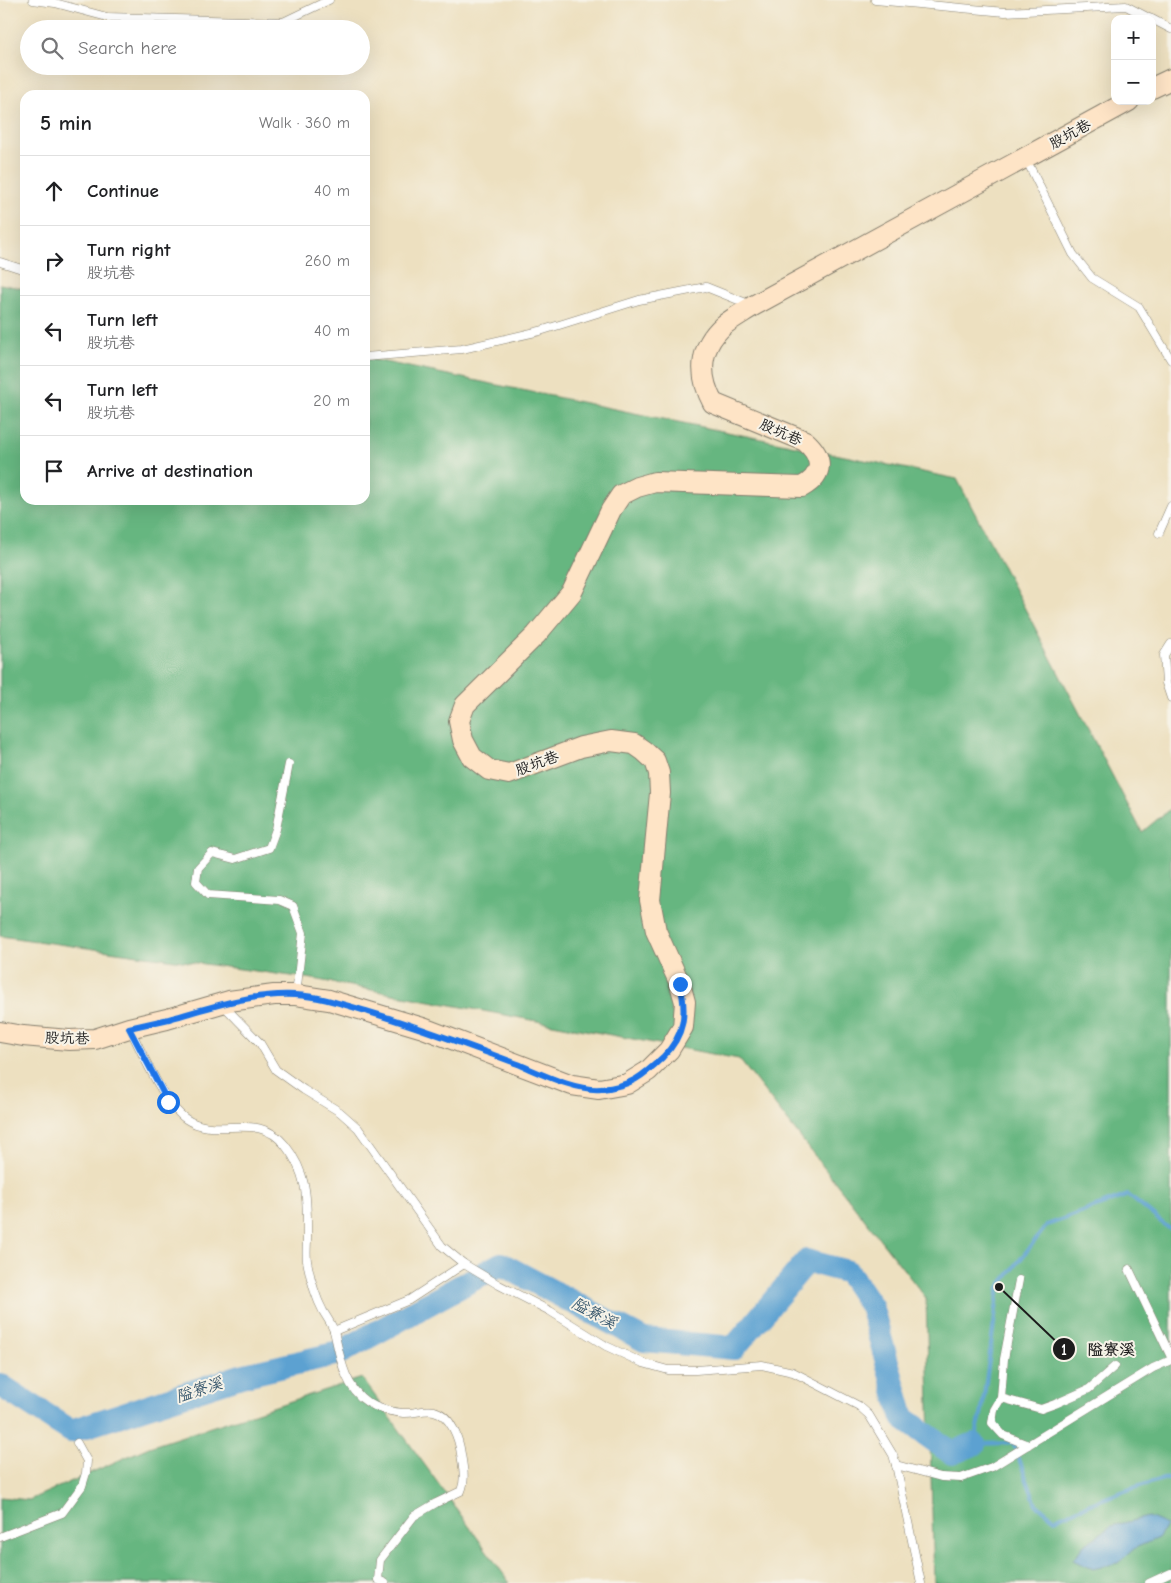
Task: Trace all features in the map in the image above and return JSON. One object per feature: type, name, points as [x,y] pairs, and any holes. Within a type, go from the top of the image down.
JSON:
[{"type":"street","points":[[1156,86],[1171,80]]},
{"type":"street","name":"股坑巷","points":[[0,1032],[69,1040],[95,1039],[221,1004],[274,996],[296,995],[329,1000],[423,1028],[572,1085],[600,1089],[627,1084],[648,1071],[669,1050],[683,1027],[685,1002],[680,984],[656,931],[650,900],[660,793],[659,773],[655,761],[634,744],[611,741],[582,747],[509,774],[489,770],[472,757],[464,740],[459,721],[465,705],[536,635],[572,592],[610,510],[621,495],[637,487],[655,482],[802,486],[810,482],[818,473],[820,464],[814,449],[805,441],[713,403],[705,388],[702,369],[708,345],[724,326],[754,306],[1122,105]]},
{"type":"lane","points":[[33,0],[55,3],[108,17],[213,20]]},
{"type":"lane","points":[[287,20],[329,0]]},
{"type":"lane","points":[[875,0],[1005,12],[1126,6],[1144,15]]},
{"type":"lane","points":[[1156,21],[1171,29]]},
{"type":"lane","points":[[1025,158],[1073,254],[1092,278],[1139,307],[1171,360]]},
{"type":"lane","points":[[0,262],[20,268]]},
{"type":"lane","points":[[370,357],[462,350],[540,330],[639,300],[706,287],[754,306]]},
{"type":"lane","points":[[1159,533],[1171,506]]},
{"type":"lane","points":[[1171,644],[1164,655],[1166,683],[1171,698]]},
{"type":"lane","points":[[290,764],[276,830],[269,848],[236,859],[212,854],[198,868],[196,882],[208,895],[279,900],[292,906],[303,933],[296,995]]},
{"type":"lane","points":[[221,1004],[260,1043],[276,1070],[340,1112],[358,1128],[442,1246],[464,1264],[499,1285],[550,1311],[606,1346],[644,1363],[668,1370],[762,1365],[793,1372],[859,1406],[869,1415],[896,1465],[921,1583]]},
{"type":"lane","points":[[129,1028],[168,1102],[186,1118],[204,1127],[251,1126],[263,1128],[283,1143],[296,1160],[306,1186],[307,1260],[314,1289],[323,1312],[332,1324],[343,1368],[352,1386],[366,1401],[381,1409],[405,1414],[434,1411],[444,1417],[454,1429],[460,1444],[465,1482],[462,1491],[414,1516],[380,1560],[378,1580],[385,1583]]},
{"type":"lane","points":[[334,1331],[409,1300],[464,1264]]},
{"type":"lane","points":[[896,1465],[941,1477],[961,1478],[992,1467],[1153,1368],[1171,1359],[1129,1269]]},
{"type":"lane","points":[[1019,1280],[1004,1359],[1001,1398],[994,1410],[992,1423],[1003,1434],[1028,1444]]},
{"type":"lane","points":[[1001,1398],[1041,1408],[1089,1389],[1115,1366]]},
{"type":"lane","points":[[0,1537],[62,1513],[82,1486],[86,1473],[87,1461],[77,1443]]},
{"type":"lane","points":[[1149,1583],[1171,1573]]},
{"type":"green space","points":[[0,284],[20,288],[20,505],[370,505],[370,359],[957,479],[1142,832],[1171,808],[1171,1583],[934,1583],[926,1298],[739,1059],[313,979],[0,936]]},
{"type":"green space","points":[[362,1378],[510,1583],[0,1583],[0,1497],[29,1500],[149,1447]]},
{"type":"water","points":[[1148,1517],[1167,1525],[1158,1538],[1135,1548],[1118,1563],[1093,1569],[1073,1560],[1083,1546],[1111,1526]]},
{"type":"waterway","name":"隘寮溪","points":[[1171,1230],[1128,1195],[1047,1225],[999,1287],[982,1410],[974,1444],[1013,1443],[1036,1504],[1055,1519],[1112,1495],[1171,1477]]},
{"type":"waterway","name":"隘寮溪","points":[[0,1385],[71,1431],[241,1376],[339,1353],[501,1264],[644,1340],[734,1348],[807,1261],[848,1272],[871,1306],[903,1418],[952,1453],[974,1444]]},
{"type":"place","name":"隘寮溪","points":[[999,1287]]},
{"type":"route","points":[[168,1102],[129,1028],[228,1001],[296,995],[329,1000],[423,1028],[572,1085],[600,1089],[627,1084],[648,1071],[669,1050],[683,1027],[685,1002],[680,984]]}]
